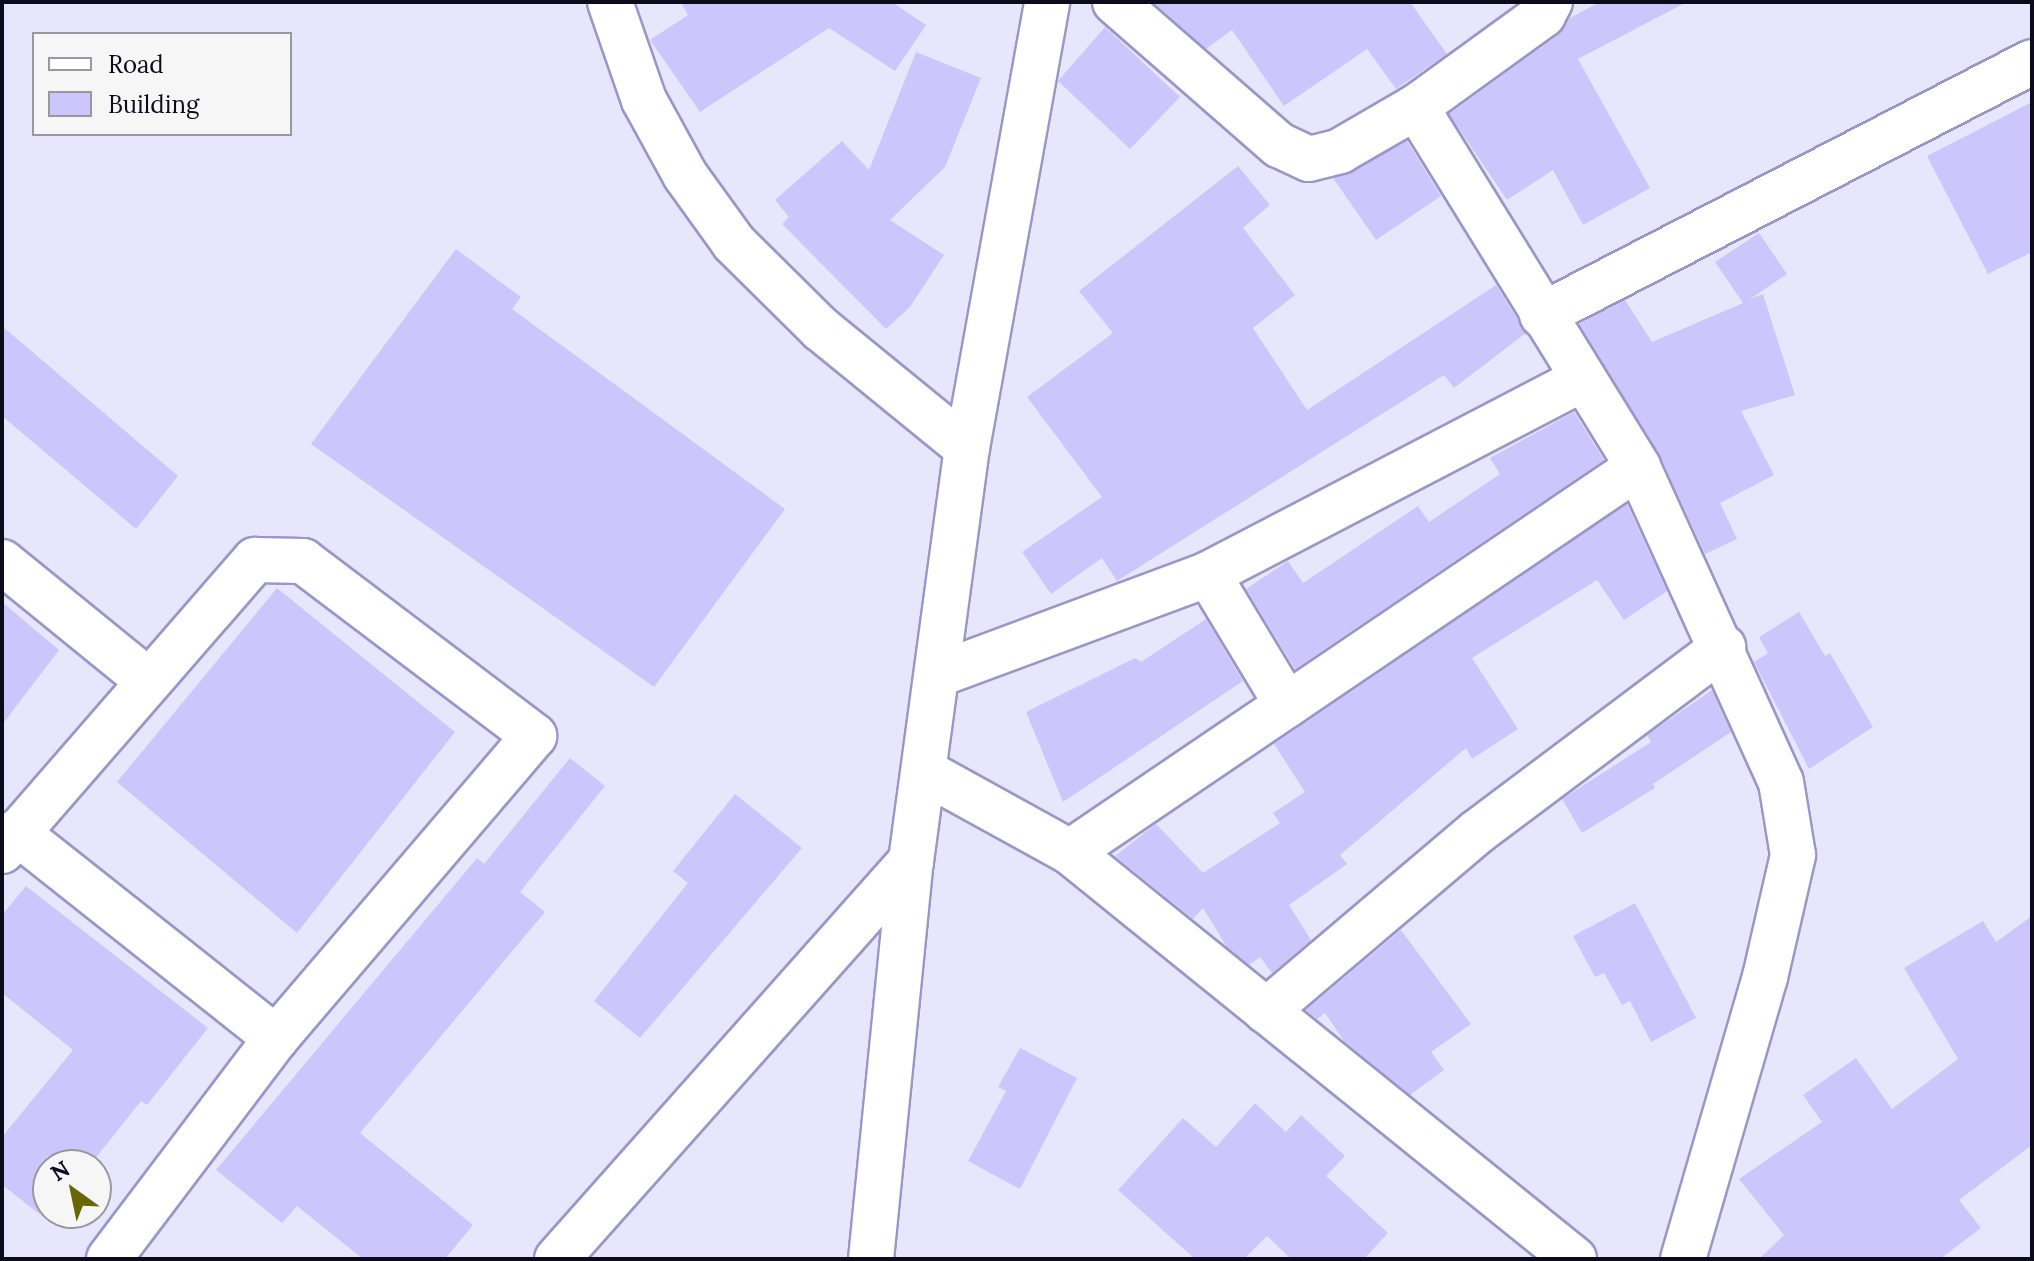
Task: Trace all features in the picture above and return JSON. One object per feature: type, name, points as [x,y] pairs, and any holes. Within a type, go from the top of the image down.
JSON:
[{"type":"street","points":[[610,2],[644,100],[685,175],[734,243],[821,329],[967,448]]},
{"type":"street","points":[[871,1259],[911,861],[967,448],[1047,2]]},
{"type":"street","points":[[1115,2],[1279,145],[1309,159],[1340,151],[1416,107],[1543,15],[1550,2]]},
{"type":"street","points":[[1542,315],[2032,62]]},
{"type":"street","points":[[1416,107],[1581,380],[1638,467],[1723,647],[1781,782],[1793,855],[1765,977],[1683,1259]]},
{"type":"street","points":[[937,675],[1208,574],[1581,380]]},
{"type":"street","points":[[1070,852],[1638,467]]},
{"type":"street","points":[[109,1259],[276,1038],[534,736],[303,561],[255,560],[147,680],[9,842],[276,1038]]},
{"type":"street","points":[[2,562],[147,680]]},
{"type":"street","points":[[1208,574],[1287,705]]},
{"type":"street","points":[[1266,1011],[1477,832],[1723,647]]},
{"type":"street","points":[[925,772],[1070,852],[1574,1259]]},
{"type":"street","points":[[557,1259],[911,861]]},
{"type":"building","points":[[681,2],[892,2],[926,25],[895,71],[829,28],[700,112],[650,40],[688,15]]},
{"type":"building","points":[[1153,2],[1410,2],[1447,54],[1396,89],[1367,49],[1284,106],[1232,30],[1206,49]]},
{"type":"building","points":[[1600,2],[1687,2],[1578,59],[1650,188],[1583,225],[1553,170],[1507,200],[1449,114],[1558,35],[1570,18]]},
{"type":"building","points":[[1105,27],[1180,97],[1130,149],[1058,81]]},
{"type":"building","points":[[916,52],[981,78],[945,167],[890,220],[944,255],[910,307],[886,329],[782,224],[789,217],[775,200],[842,141],[869,170]]},
{"type":"building","points":[[2032,102],[2032,252],[1988,274],[1927,156]]},
{"type":"building","points":[[1407,141],[1441,196],[1376,240],[1333,178]]},
{"type":"building","points":[[1238,166],[1270,205],[1243,228],[1295,295],[1253,328],[1307,410],[1496,285],[1526,333],[1454,388],[1444,375],[1117,581],[1102,558],[1051,594],[1022,552],[1102,497],[1027,397],[1113,333],[1079,291]]},
{"type":"building","points":[[1759,233],[1787,274],[1750,299],[1763,294],[1795,395],[1741,411],[1774,475],[1720,503],[1737,539],[1705,554],[1659,454],[1579,324],[1625,300],[1652,342],[1743,303],[1715,262]]},
{"type":"building","points":[[456,249],[521,297],[512,309],[785,509],[654,687],[311,444]]},
{"type":"building","points":[[2,326],[178,476],[136,529],[2,416]]},
{"type":"building","points":[[1574,412],[1604,460],[1295,669],[1246,589],[1288,561],[1303,583],[1418,506],[1429,522],[1500,474],[1490,458]]},
{"type":"building","points":[[1627,504],[1667,591],[1624,620],[1597,580],[1472,658],[1518,729],[1472,759],[1466,748],[1340,855],[1347,864],[1289,905],[1311,940],[1272,973],[1260,957],[1249,965],[1227,947],[1203,908],[1193,919],[1115,856],[1156,824],[1203,873],[1280,823],[1273,813],[1305,792],[1274,744]]},
{"type":"building","points":[[277,588],[455,732],[297,933],[117,782]]},
{"type":"building","points":[[2,602],[59,650],[2,725]]},
{"type":"building","points":[[1799,612],[1825,656],[1830,653],[1873,727],[1809,769],[1754,662],[1768,653],[1759,637]]},
{"type":"building","points":[[1206,619],[1243,681],[1063,802],[1026,712],[1135,658],[1141,662]]},
{"type":"building","points":[[1712,690],[1731,732],[1653,784],[1655,788],[1582,833],[1562,799],[1651,742],[1647,735]]},
{"type":"building","points":[[570,758],[605,786],[520,892],[545,912],[360,1133],[473,1225],[445,1259],[363,1259],[297,1206],[282,1223],[216,1170],[477,858],[484,864]]},
{"type":"building","points":[[735,794],[802,848],[640,1038],[594,1001],[688,883],[673,871]]},
{"type":"building","points":[[26,886],[208,1028],[147,1105],[141,1101],[103,1149],[32,1149],[32,1208],[2,1185],[2,1137],[73,1050],[2,993],[2,915]]},
{"type":"building","points":[[1635,903],[1696,1018],[1651,1042],[1630,1001],[1622,1005],[1604,973],[1595,977],[1573,936]]},
{"type":"building","points":[[2032,916],[2032,1145],[1959,1200],[1981,1228],[1940,1259],[1759,1259],[1784,1235],[1739,1179],[1822,1122],[1803,1095],[1856,1058],[1892,1109],[1958,1059],[1904,968],[1983,921],[1996,942]]},
{"type":"building","points":[[1401,930],[1471,1024],[1431,1052],[1444,1070],[1410,1095],[1344,1041],[1325,1013],[1317,1019],[1306,1010]]},
{"type":"building","points":[[1020,1048],[1077,1078],[1020,1189],[968,1161],[1006,1091],[998,1087]]},
{"type":"building","points":[[1255,1103],[1286,1132],[1301,1115],[1345,1156],[1326,1176],[1388,1233],[1364,1259],[1291,1259],[1267,1236],[1244,1259],[1195,1259],[1118,1190],[1183,1118],[1216,1147]]}]
